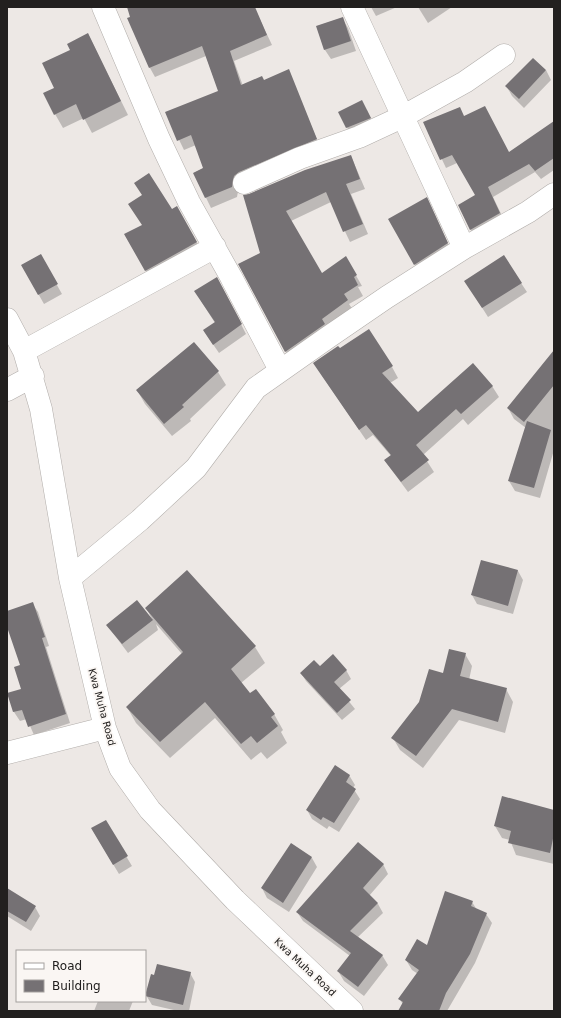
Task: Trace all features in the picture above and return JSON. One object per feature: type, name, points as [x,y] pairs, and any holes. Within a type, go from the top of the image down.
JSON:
[{"type":"street","points":[[103,7],[159,139],[189,202],[215,247],[280,370]]},
{"type":"street","points":[[352,7],[464,248]]},
{"type":"street","points":[[244,183],[300,158],[359,136],[402,117],[465,82],[504,55]]},
{"type":"street","points":[[70,578],[140,520],[196,468],[256,388],[387,297],[464,248],[528,212],[554,194]]},
{"type":"street","points":[[24,351],[215,247]]},
{"type":"street","name":"Kwa Muha Road","points":[[7,319],[24,351],[41,409],[70,578],[106,728],[120,768],[150,810],[235,900],[352,1011]]},
{"type":"street","points":[[7,390],[32,376]]},
{"type":"street","points":[[7,753],[106,728]]},
{"type":"building","points":[[127,7],[255,7],[267,35],[230,51],[241,85],[262,76],[264,80],[289,69],[317,139],[239,172],[234,176],[232,187],[205,198],[193,173],[203,168],[191,135],[177,141],[165,112],[218,91],[202,46],[149,68],[127,18],[130,17]]},
{"type":"building","points":[[343,17],[351,41],[324,50],[316,26]]},
{"type":"building","points":[[88,33],[121,101],[83,120],[76,104],[54,115],[43,93],[54,88],[42,63],[70,50],[67,44]]},
{"type":"building","points":[[533,58],[546,70],[519,99],[505,86]]},
{"type":"building","points":[[362,100],[371,118],[346,128],[338,112]]},
{"type":"building","points":[[485,106],[509,152],[554,121],[554,158],[535,171],[529,164],[488,187],[500,213],[470,230],[458,205],[475,195],[452,155],[440,160],[423,122],[460,107],[464,116]]},
{"type":"building","points":[[351,155],[360,179],[346,184],[363,224],[343,232],[326,192],[286,211],[322,273],[346,256],[357,275],[354,277],[358,285],[344,294],[348,300],[322,319],[325,324],[285,352],[238,264],[260,253],[243,195],[249,194],[305,170]]},
{"type":"building","points":[[149,173],[172,209],[177,206],[197,242],[145,271],[124,234],[142,225],[128,204],[142,195],[134,183]]},
{"type":"building","points":[[427,197],[448,243],[414,265],[388,219]]},
{"type":"building","points":[[41,254],[58,284],[38,295],[21,265]]},
{"type":"building","points":[[504,255],[522,283],[482,308],[464,281]]},
{"type":"building","points":[[217,277],[242,324],[213,345],[203,330],[215,322],[194,291]]},
{"type":"building","points":[[369,329],[393,366],[382,373],[418,412],[473,363],[493,386],[461,414],[456,409],[416,445],[429,460],[401,482],[384,460],[391,455],[366,425],[359,430],[313,363],[338,346],[340,348]]},
{"type":"building","points":[[194,342],[219,371],[182,405],[184,407],[164,424],[136,390]]},
{"type":"building","points":[[554,350],[554,385],[524,422],[507,408]]},
{"type":"building","points":[[527,421],[551,430],[534,488],[508,481]]},
{"type":"building","points":[[481,560],[518,570],[508,606],[471,595]]},
{"type":"building","points":[[187,570],[256,646],[231,669],[250,693],[256,689],[275,714],[271,717],[278,726],[257,743],[251,736],[241,744],[205,702],[160,742],[126,707],[183,652],[145,608]]},
{"type":"building","points":[[137,600],[153,620],[122,644],[106,625]]},
{"type":"building","points":[[33,602],[45,637],[42,638],[66,714],[28,727],[22,710],[13,712],[7,693],[21,689],[14,667],[20,665],[7,627],[7,611]]},
{"type":"building","points":[[449,649],[466,653],[460,676],[507,688],[498,722],[452,709],[416,756],[391,738],[419,702],[429,669],[443,673]]},
{"type":"building","points":[[333,654],[347,670],[334,682],[351,700],[337,713],[300,673],[314,660],[320,666]]},
{"type":"building","points":[[335,765],[350,775],[346,782],[356,789],[334,823],[323,817],[321,820],[306,810]]},
{"type":"building","points":[[502,796],[554,810],[554,834],[550,853],[508,843],[511,831],[494,826]]},
{"type":"building","points":[[106,820],[128,856],[113,865],[91,828]]},
{"type":"building","points":[[358,842],[384,864],[363,888],[378,903],[350,931],[383,955],[358,987],[337,971],[351,953],[296,912]]},
{"type":"building","points":[[291,843],[312,857],[283,903],[261,888]]},
{"type":"building","points":[[7,888],[36,906],[26,922],[7,911]]},
{"type":"building","points":[[445,891],[473,901],[471,906],[487,913],[470,954],[446,993],[439,1011],[398,1011],[403,1002],[398,999],[419,970],[405,960],[417,939],[427,945]]},
{"type":"building","points":[[157,964],[191,972],[183,1005],[146,996],[151,974],[154,975]]}]
